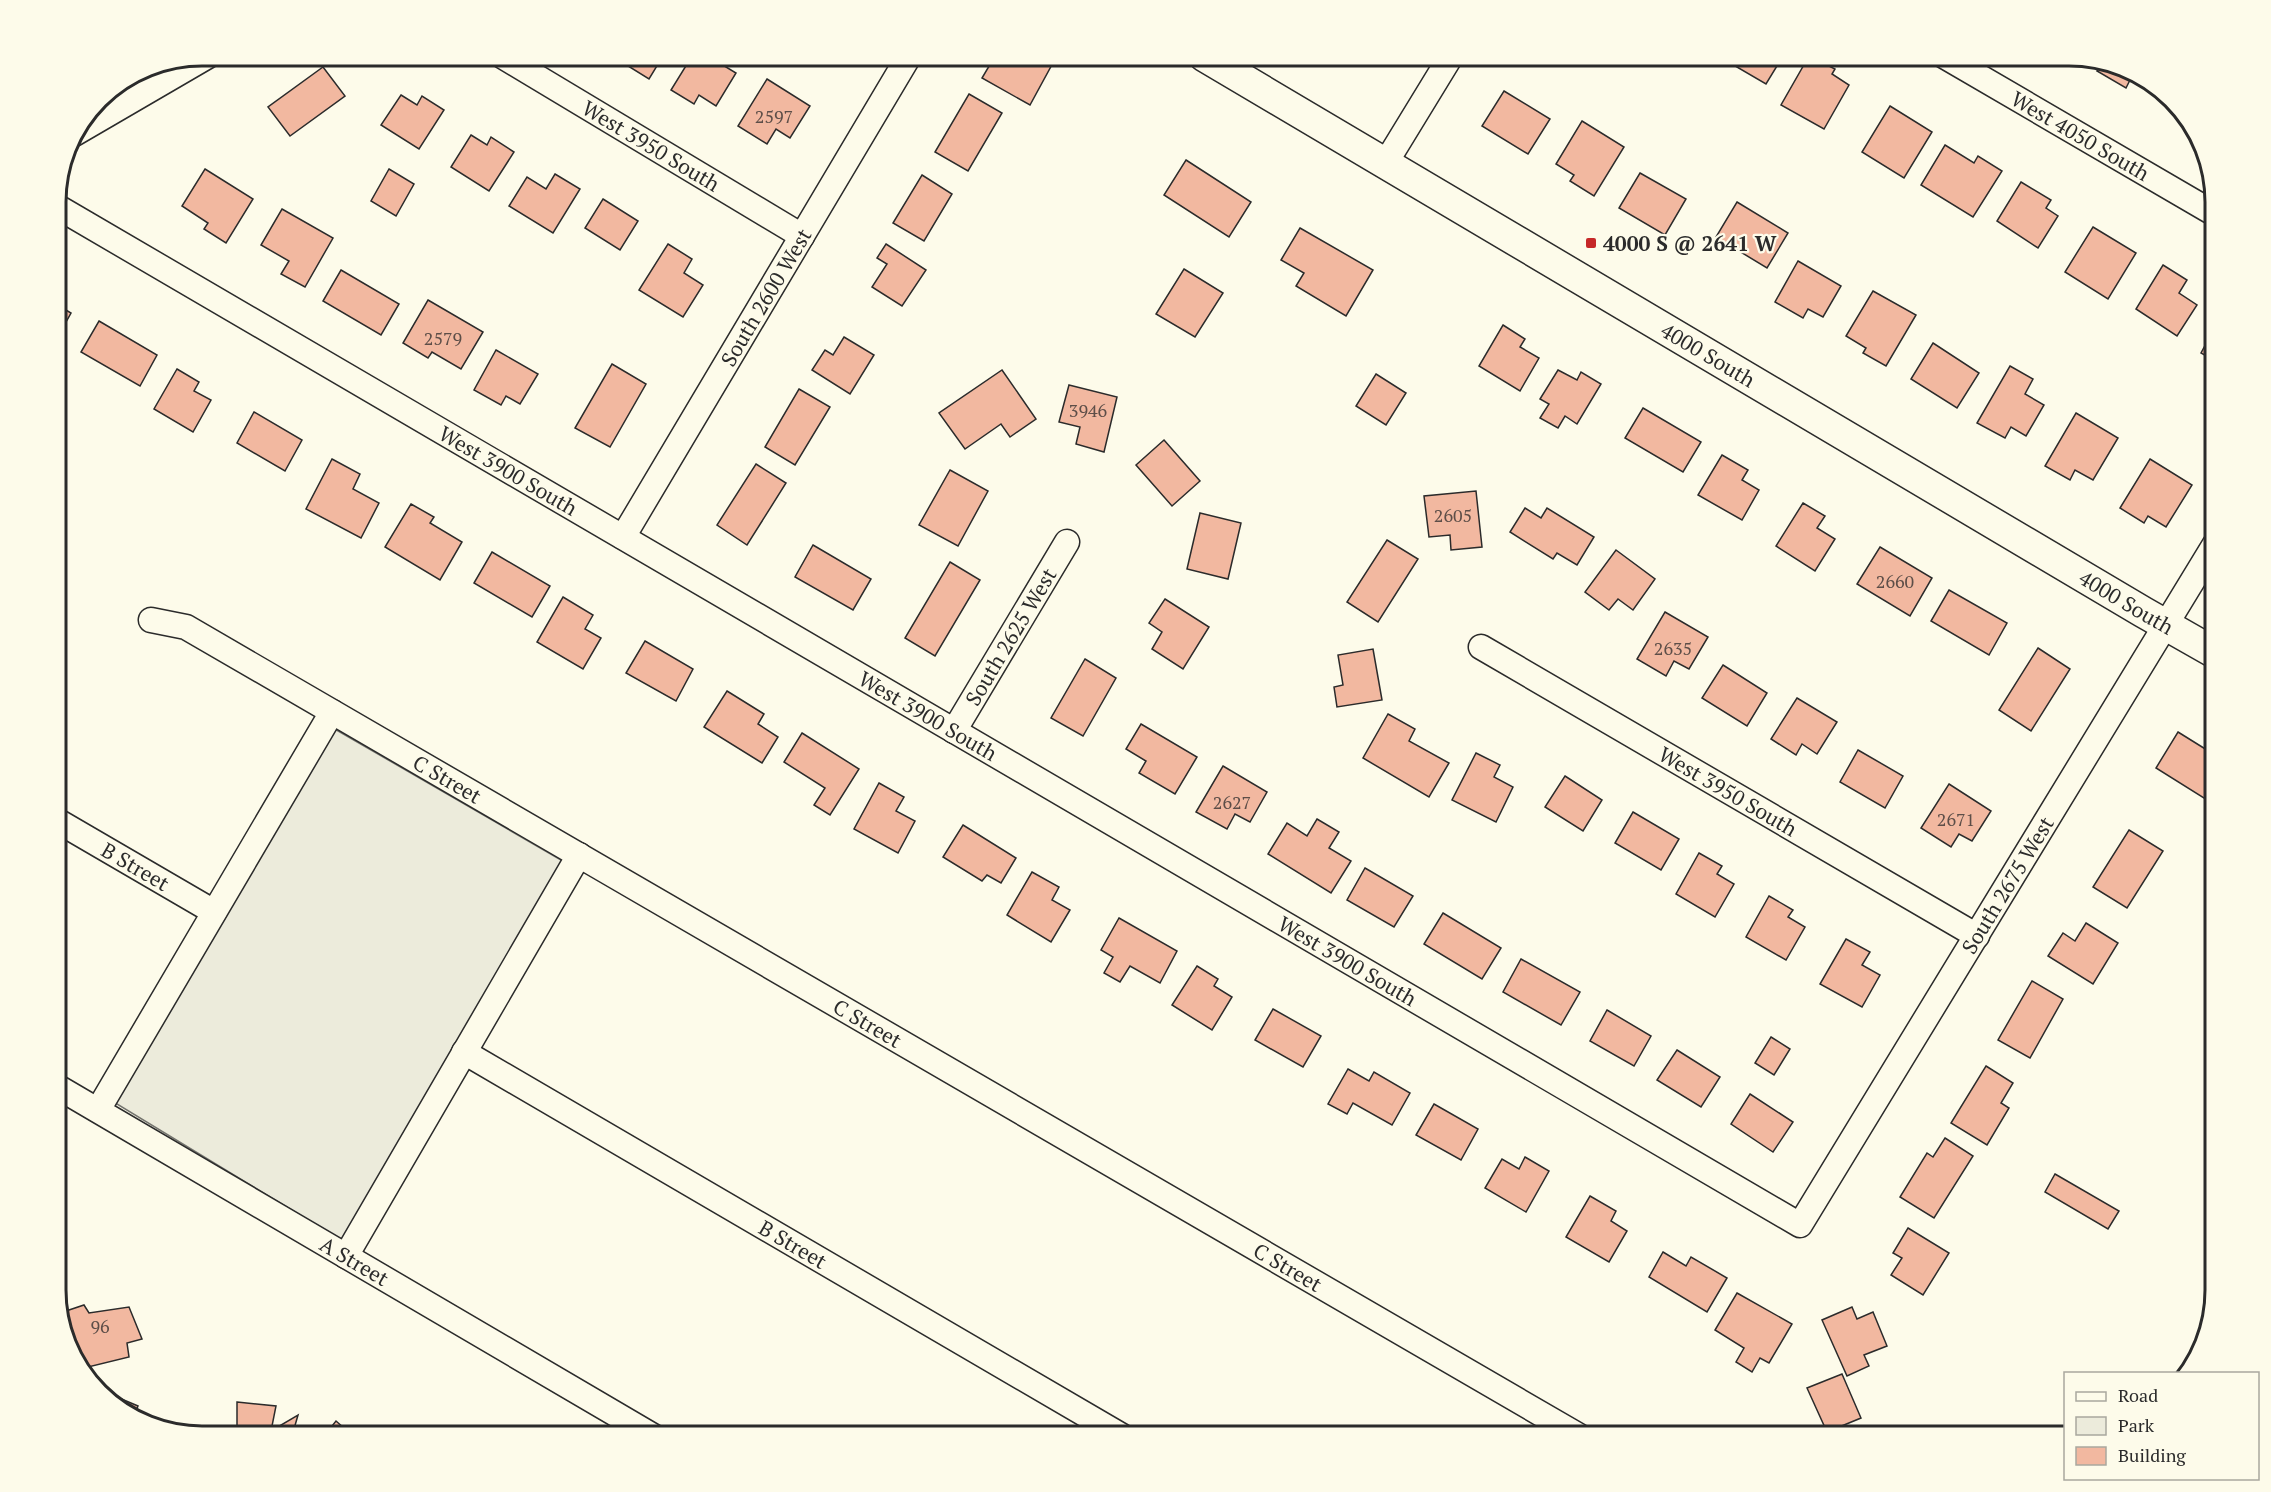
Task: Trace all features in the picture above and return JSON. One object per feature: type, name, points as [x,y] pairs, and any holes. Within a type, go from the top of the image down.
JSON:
[{"type":"street","name":"West 3950 South","points":[[519,66],[802,236]]},
{"type":"street","name":"South 2600 West","points":[[622,537],[903,66]]},
{"type":"street","name":"4000 South","points":[[1221,66],[2205,647]]},
{"type":"street","points":[[1385,164],[1445,66]]},
{"type":"street","name":"West 4050 South","points":[[1961,66],[2205,208]]},
{"type":"street","points":[[90,125],[190,67]]},
{"type":"street","name":"West 3900 South","points":[[66,212],[1800,1225]]},
{"type":"street","name":"South 2625 West","points":[[954,730],[1067,542]]},
{"type":"street","name":"South 2675 West","points":[[1800,1225],[2205,562]]},
{"type":"street","name":"C Street","points":[[151,620],[186,627],[1560,1426]]},
{"type":"street","name":"West 3950 South","points":[[1481,647],[1977,936]]},
{"type":"street","points":[[98,1110],[332,712]]},
{"type":"street","name":"B Street","points":[[66,826],[214,912]]},
{"type":"street","points":[[346,1256],[579,855]]},
{"type":"street","name":"B Street","points":[[464,1052],[1103,1426]]},
{"type":"street","name":"A Street","points":[[66,1092],[634,1426]]},
{"type":"green space","points":[[333,728],[568,864],[346,1243],[112,1101]]},
{"type":"building","points":[[628,66],[657,66],[649,79]]},
{"type":"building","points":[[686,66],[724,66],[736,73],[716,106],[699,95],[694,104],[671,90]]},
{"type":"building","points":[[989,66],[1051,66],[1030,105],[982,78]]},
{"type":"building","points":[[1735,66],[1777,66],[1766,84]]},
{"type":"building","points":[[1803,66],[1829,66],[1835,69],[1832,74],[1849,85],[1824,129],[1781,105]]},
{"type":"building","points":[[323,67],[345,96],[290,136],[268,107]]},
{"type":"building","points":[[2097,71],[2104,71],[2130,80],[2126,88]]},
{"type":"building","points":[[767,79],[810,106],[790,138],[776,129],[767,144],[738,126]]},
{"type":"building","points":[[1504,91],[1550,119],[1528,154],[1482,126]]},
{"type":"building","points":[[969,94],[1002,113],[968,171],[935,152]]},
{"type":"building","points":[[401,95],[417,105],[422,96],[444,110],[419,149],[381,125]]},
{"type":"building","points":[[1890,106],[1932,132],[1904,178],[1862,152]]},
{"type":"building","points":[[1582,121],[1624,147],[1594,196],[1570,181],[1574,175],[1556,164]]},
{"type":"building","points":[[471,135],[487,145],[491,137],[514,152],[489,191],[451,167]]},
{"type":"building","points":[[1945,145],[1974,163],[1978,156],[2002,171],[1973,217],[1921,185]]},
{"type":"building","points":[[1186,160],[1251,202],[1229,237],[1164,195]]},
{"type":"building","points":[[205,169],[253,199],[226,243],[204,229],[208,223],[182,206]]},
{"type":"building","points":[[389,169],[414,184],[396,216],[371,201]]},
{"type":"building","points":[[1640,173],[1686,199],[1665,235],[1619,208]]},
{"type":"building","points":[[555,174],[580,189],[553,233],[509,206],[527,177],[546,189]]},
{"type":"building","points":[[922,175],[952,194],[924,241],[893,223]]},
{"type":"building","points":[[2021,182],[2051,200],[2046,208],[2058,216],[2038,248],[1997,221]]},
{"type":"building","points":[[603,199],[638,221],[620,250],[585,228]]},
{"type":"building","points":[[1737,202],[1788,233],[1767,268],[1716,237]]},
{"type":"building","points":[[282,209],[333,238],[305,287],[281,274],[289,261],[261,245]]},
{"type":"building","points":[[2093,227],[2136,253],[2108,299],[2065,272]]},
{"type":"building","points":[[1300,228],[1373,270],[1346,316],[1296,286],[1304,273],[1281,260]]},
{"type":"building","points":[[668,244],[692,259],[684,273],[703,285],[683,317],[639,290]]},
{"type":"building","points":[[886,244],[926,270],[902,306],[872,287],[887,264],[877,258]]},
{"type":"building","points":[[1798,261],[1841,286],[1823,317],[1808,309],[1803,318],[1775,302]]},
{"type":"building","points":[[2163,265],[2187,280],[2179,293],[2197,305],[2177,336],[2136,309]]},
{"type":"building","points":[[1184,269],[1223,293],[1195,337],[1156,314]]},
{"type":"building","points":[[341,270],[399,304],[381,335],[323,301]]},
{"type":"building","points":[[1873,291],[1916,315],[1886,366],[1863,353],[1866,348],[1846,336]]},
{"type":"building","points":[[428,300],[483,332],[461,369],[432,352],[428,358],[403,343]]},
{"type":"building","points":[[66,310],[71,313],[66,322]]},
{"type":"building","points":[[99,321],[157,355],[140,386],[81,352]]},
{"type":"building","points":[[1503,325],[1525,339],[1520,347],[1539,358],[1520,391],[1479,366]]},
{"type":"building","points":[[844,337],[874,355],[850,394],[812,370],[825,350],[833,355]]},
{"type":"building","points":[[1933,343],[1979,373],[1957,408],[1911,379]]},
{"type":"building","points":[[496,350],[538,374],[520,404],[506,396],[501,405],[474,390]]},
{"type":"building","points":[[612,364],[646,384],[610,447],[575,428]]},
{"type":"building","points":[[2010,366],[2033,379],[2025,394],[2044,405],[2026,436],[2011,427],[2005,438],[1977,423]]},
{"type":"building","points":[[177,369],[199,382],[194,391],[211,400],[193,432],[154,409]]},
{"type":"building","points":[[1002,370],[1036,419],[1010,437],[1001,424],[965,449],[939,413]]},
{"type":"building","points":[[1558,370],[1577,380],[1581,372],[1601,384],[1577,424],[1565,416],[1558,428],[1540,418],[1549,404],[1540,399]]},
{"type":"building","points":[[1376,374],[1406,393],[1386,425],[1356,406]]},
{"type":"building","points":[[1069,385],[1117,397],[1104,452],[1076,444],[1080,427],[1059,422]]},
{"type":"building","points":[[799,389],[830,407],[795,465],[765,447]]},
{"type":"building","points":[[1643,408],[1701,442],[1683,472],[1625,438]]},
{"type":"building","points":[[254,412],[302,440],[285,471],[237,443]]},
{"type":"building","points":[[2076,413],[2118,438],[2093,480],[2075,470],[2070,480],[2045,466]]},
{"type":"building","points":[[1164,440],[1200,481],[1172,506],[1136,465]]},
{"type":"building","points":[[1722,455],[1748,470],[1742,480],[1759,490],[1742,520],[1698,495]]},
{"type":"building","points":[[332,459],[360,474],[353,489],[379,503],[361,538],[306,509]]},
{"type":"building","points":[[2150,459],[2192,485],[2166,527],[2148,516],[2144,523],[2120,508]]},
{"type":"building","points":[[756,464],[786,483],[747,545],[717,525]]},
{"type":"building","points":[[950,470],[988,491],[958,546],[919,525]]},
{"type":"building","points":[[1476,491],[1482,547],[1451,550],[1450,535],[1429,537],[1424,496]]},
{"type":"building","points":[[1803,503],[1825,516],[1817,528],[1835,539],[1815,571],[1776,546]]},
{"type":"building","points":[[411,504],[434,517],[430,523],[462,542],[440,580],[385,547]]},
{"type":"building","points":[[1525,508],[1541,518],[1547,508],[1594,537],[1577,565],[1557,553],[1553,559],[1510,532]]},
{"type":"building","points":[[1200,513],[1241,523],[1228,579],[1187,569]]},
{"type":"building","points":[[1387,540],[1418,559],[1378,622],[1347,602]]},
{"type":"building","points":[[813,545],[871,579],[853,610],[795,577]]},
{"type":"building","points":[[1880,547],[1932,578],[1910,616],[1857,584]]},
{"type":"building","points":[[1616,550],[1655,579],[1633,610],[1618,599],[1609,610],[1585,592]]},
{"type":"building","points":[[492,552],[550,586],[532,617],[474,583]]},
{"type":"building","points":[[950,562],[980,580],[935,656],[905,638]]},
{"type":"building","points":[[1949,590],[2007,623],[1989,655],[1931,621]]},
{"type":"building","points":[[563,597],[593,615],[585,629],[601,638],[583,669],[537,642]]},
{"type":"building","points":[[1165,599],[1209,627],[1183,669],[1152,649],[1162,632],[1149,623]]},
{"type":"building","points":[[1665,612],[1708,637],[1689,669],[1674,661],[1666,676],[1637,659]]},
{"type":"building","points":[[645,641],[693,669],[676,701],[626,673]]},
{"type":"building","points":[[2038,648],[2070,669],[2031,731],[1999,710]]},
{"type":"building","points":[[1373,649],[1382,700],[1337,707],[1334,687],[1343,685],[1338,655]]},
{"type":"building","points":[[1085,659],[1116,678],[1083,736],[1051,718]]},
{"type":"building","points":[[1723,665],[1767,693],[1747,726],[1702,698]]},
{"type":"building","points":[[727,691],[764,714],[758,724],[778,737],[762,763],[704,727]]},
{"type":"building","points":[[1797,698],[1837,722],[1817,754],[1802,744],[1796,755],[1771,739]]},
{"type":"building","points":[[1388,714],[1415,729],[1409,741],[1449,763],[1429,797],[1363,758]]},
{"type":"building","points":[[1141,724],[1197,757],[1175,794],[1139,773],[1146,761],[1126,749]]},
{"type":"building","points":[[2178,732],[2205,749],[2205,799],[2156,768]]},
{"type":"building","points":[[802,733],[859,769],[830,815],[814,805],[825,788],[784,762]]},
{"type":"building","points":[[1858,750],[1903,776],[1885,808],[1840,782]]},
{"type":"building","points":[[1476,753],[1500,765],[1494,777],[1513,787],[1496,822],[1452,800]]},
{"type":"building","points":[[1223,766],[1267,792],[1250,822],[1235,814],[1227,829],[1196,812]]},
{"type":"building","points":[[1565,776],[1602,800],[1583,831],[1545,807]]},
{"type":"building","points":[[879,783],[904,797],[896,811],[915,821],[898,853],[854,829]]},
{"type":"building","points":[[1949,784],[1991,811],[1972,841],[1959,834],[1951,847],[1921,828]]},
{"type":"building","points":[[1633,812],[1679,839],[1661,870],[1615,843]]},
{"type":"building","points":[[1317,819],[1339,832],[1329,848],[1351,861],[1331,893],[1268,854],[1287,823],[1307,836]]},
{"type":"building","points":[[963,825],[1016,858],[1001,883],[987,875],[982,881],[943,857]]},
{"type":"building","points":[[2129,830],[2163,851],[2127,908],[2093,887]]},
{"type":"building","points":[[1699,853],[1722,866],[1717,874],[1734,884],[1715,917],[1676,894]]},
{"type":"building","points":[[1365,868],[1413,896],[1394,927],[1347,900]]},
{"type":"building","points":[[1032,872],[1059,887],[1052,900],[1070,910],[1051,942],[1007,915]]},
{"type":"building","points":[[1769,896],[1793,910],[1788,917],[1805,927],[1786,960],[1746,937]]},
{"type":"building","points":[[1443,913],[1501,948],[1482,979],[1424,944]]},
{"type":"building","points":[[1119,918],[1177,951],[1160,983],[1130,966],[1120,982],[1104,973],[1113,957],[1101,950]]},
{"type":"building","points":[[2086,923],[2118,943],[2093,984],[2048,956],[2063,933],[2075,941]]},
{"type":"building","points":[[1846,939],[1870,952],[1862,965],[1880,975],[1862,1007],[1820,984]]},
{"type":"building","points":[[1521,959],[1580,992],[1561,1025],[1503,992]]},
{"type":"building","points":[[1197,966],[1218,979],[1214,986],[1232,997],[1212,1030],[1172,1005]]},
{"type":"building","points":[[2032,981],[2063,999],[2030,1058],[1998,1040]]},
{"type":"building","points":[[1273,1009],[1321,1036],[1303,1067],[1255,1040]]},
{"type":"building","points":[[1607,1010],[1651,1036],[1634,1066],[1590,1041]]},
{"type":"building","points":[[1771,1037],[1790,1049],[1774,1075],[1755,1063]]},
{"type":"building","points":[[1677,1050],[1720,1077],[1701,1107],[1657,1080]]},
{"type":"building","points":[[1986,1066],[2013,1083],[2001,1103],[2009,1108],[1987,1145],[1951,1123]]},
{"type":"building","points":[[1348,1069],[1369,1081],[1374,1072],[1410,1093],[1392,1125],[1353,1103],[1347,1114],[1328,1104]]},
{"type":"building","points":[[1750,1094],[1793,1122],[1773,1152],[1731,1124]]},
{"type":"building","points":[[1434,1104],[1478,1129],[1461,1160],[1416,1135]]},
{"type":"building","points":[[1945,1138],[1973,1156],[1934,1218],[1900,1197],[1927,1153],[1933,1157]]},
{"type":"building","points":[[1525,1157],[1549,1171],[1526,1212],[1485,1188],[1502,1159],[1519,1169]]},
{"type":"building","points":[[2055,1174],[2119,1211],[2108,1229],[2045,1192]]},
{"type":"building","points":[[1590,1196],[1616,1211],[1611,1221],[1627,1231],[1609,1262],[1566,1237]]},
{"type":"building","points":[[1908,1228],[1949,1253],[1923,1295],[1891,1275],[1902,1258],[1893,1253]]},
{"type":"building","points":[[1663,1252],[1686,1266],[1691,1257],[1727,1278],[1707,1312],[1649,1277]]},
{"type":"building","points":[[1737,1293],[1792,1324],[1769,1363],[1760,1358],[1752,1372],[1736,1362],[1744,1348],[1715,1330]]},
{"type":"building","points":[[84,1305],[89,1313],[129,1307],[142,1339],[127,1343],[129,1357],[90,1367],[76,1342],[68,1310]]},
{"type":"building","points":[[1852,1307],[1857,1319],[1873,1312],[1887,1346],[1864,1355],[1869,1366],[1847,1376],[1822,1320]]},
{"type":"building","points":[[1842,1374],[1861,1418],[1842,1426],[1824,1426],[1807,1388]]},
{"type":"building","points":[[119,1398],[138,1406],[137,1409]]},
{"type":"building","points":[[237,1402],[276,1406],[272,1426],[237,1426]]},
{"type":"building","points":[[298,1415],[295,1426],[279,1426]]},
{"type":"building","points":[[336,1421],[342,1426],[332,1426]]},
{"type":"place","name":"4000 S @ 2641 W","points":[[1591,243]]}]
